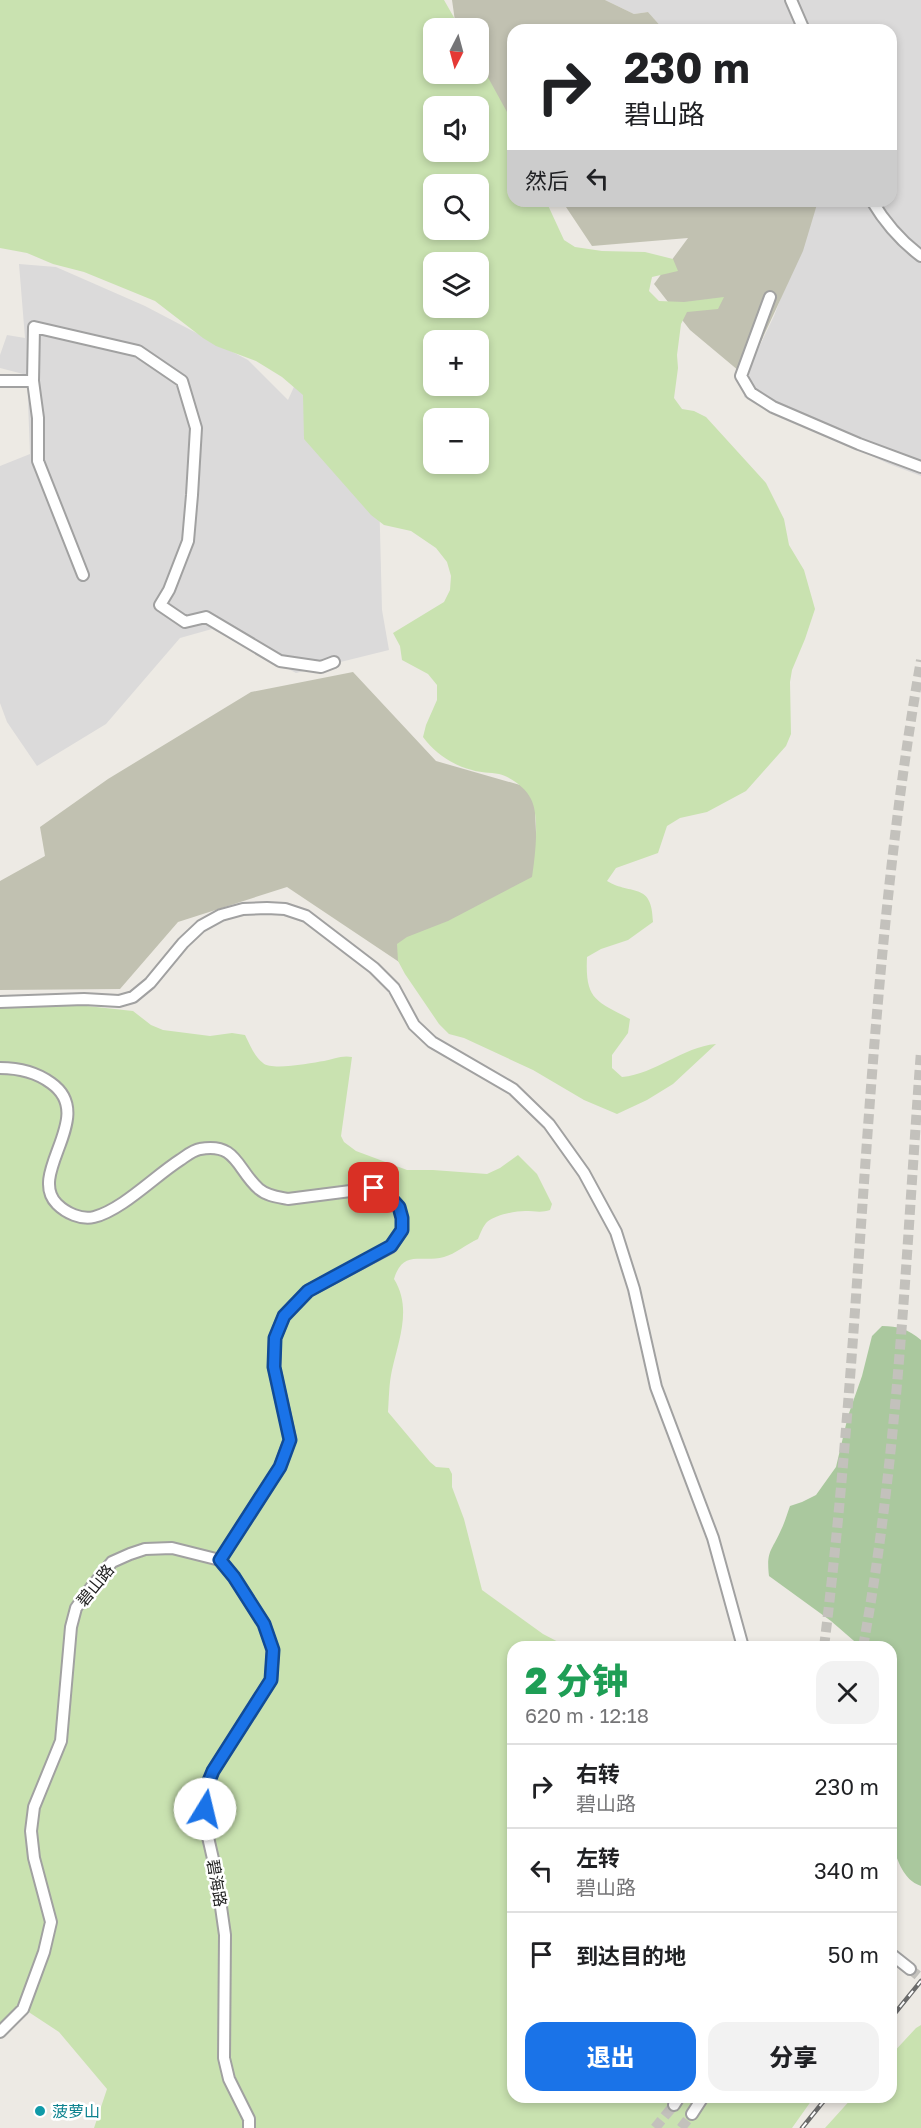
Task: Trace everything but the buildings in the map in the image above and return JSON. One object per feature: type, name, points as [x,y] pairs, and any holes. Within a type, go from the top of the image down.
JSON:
[{"type":"street","points":[[791,0],[801,24]]},
{"type":"street","points":[[876,207],[912,249],[921,256]]},
{"type":"street","points":[[770,297],[741,376],[751,393],[773,407],[859,444],[921,467]]},
{"type":"street","points":[[83,575],[38,461],[38,418],[33,381],[34,327],[138,351],[182,381],[196,428],[188,541],[169,590],[160,605],[185,622],[207,617],[280,662],[321,667],[334,663]]},
{"type":"street","points":[[0,381],[33,381]]},
{"type":"street","points":[[0,1002],[84,999],[119,1001],[133,997],[150,983],[183,943],[201,926],[221,915],[243,909],[276,908],[306,916],[374,968],[394,988],[414,1025],[432,1042],[513,1089],[549,1124],[584,1173],[616,1232],[634,1289],[656,1387],[713,1538],[741,1641]]},
{"type":"street","points":[[0,1068],[38,1074],[55,1085],[64,1096],[68,1109],[65,1129],[51,1168],[49,1187],[54,1202],[69,1214],[91,1218],[111,1211],[198,1149],[219,1148],[233,1155],[259,1189],[274,1197],[288,1198],[374,1188],[389,1196],[399,1207],[402,1230],[391,1246],[308,1291],[284,1316],[275,1338],[274,1367],[290,1440],[280,1467],[220,1560]]},
{"type":"street","name":"碧山路","points":[[0,2032],[23,2009],[44,1952],[51,1922],[34,1858],[31,1831],[34,1807],[61,1741],[71,1627],[76,1608],[112,1562],[130,1554],[145,1549],[172,1548],[220,1560]]},
{"type":"street","name":"碧海路","points":[[220,1560],[234,1577],[264,1624],[273,1650],[271,1680],[213,1771],[204,1793],[205,1824],[216,1872],[225,1935],[224,2058],[229,2079],[249,2119],[249,2128]]},
{"type":"street","points":[[897,1959],[910,1969]]},
{"type":"street","points":[[692,2114],[699,2103]]},
{"type":"shaded area","points":[[452,0],[605,0],[634,14],[648,12],[659,24],[507,24],[507,124],[484,84],[489,84],[489,18],[455,18]]},
{"type":"shaded area","points":[[605,0],[921,0],[921,476],[889,464],[744,397],[745,376],[774,316],[816,207],[897,207],[897,24],[659,24],[648,12],[634,14]]},
{"type":"shaded area","points":[[566,207],[816,207],[803,251],[745,376],[690,330],[654,284],[688,238],[592,246]]},
{"type":"shaded area","points":[[19,264],[56,267],[145,306],[248,360],[288,400],[313,345],[379,492],[382,610],[389,650],[296,673],[212,629],[180,638],[106,724],[37,766],[7,722],[0,703],[0,466],[30,454],[27,375],[0,368],[0,355],[7,335],[25,338]]},
{"type":"shaded area","points":[[353,672],[436,761],[534,789],[540,918],[429,982],[287,887],[178,922],[120,989],[0,990],[0,881],[45,856],[40,827],[108,779],[251,692]]},
{"type":"green space","points":[[0,0],[444,0],[454,18],[423,18],[423,84],[489,84],[489,79],[507,112],[507,207],[549,207],[564,240],[575,247],[602,251],[645,252],[673,259],[678,271],[652,277],[649,291],[659,301],[684,302],[724,297],[718,309],[687,312],[681,324],[674,398],[682,409],[694,411],[706,417],[766,483],[784,519],[789,545],[804,570],[815,609],[792,670],[790,682],[791,734],[786,746],[746,791],[707,812],[680,818],[667,826],[658,853],[616,868],[607,881],[645,895],[652,909],[653,922],[628,940],[601,949],[587,957],[590,990],[600,1003],[630,1019],[628,1033],[612,1055],[612,1068],[622,1077],[634,1075],[692,1050],[716,1044],[673,1084],[647,1100],[617,1114],[584,1100],[533,1070],[464,1038],[449,1034],[439,1024],[398,961],[397,944],[407,937],[448,921],[532,877],[536,826],[534,806],[522,787],[504,775],[475,771],[451,762],[423,737],[437,700],[437,685],[428,674],[402,660],[400,646],[393,633],[444,602],[450,590],[451,576],[447,562],[436,548],[411,531],[384,525],[371,515],[304,439],[303,395],[282,377],[256,361],[216,346],[155,301],[84,272],[53,264],[27,253],[0,248]]},
{"type":"green space","points":[[59,1003],[133,1011],[151,1025],[163,1030],[210,1036],[232,1033],[245,1035],[257,1057],[263,1063],[274,1066],[292,1066],[352,1057],[341,1136],[344,1142],[356,1151],[407,1170],[487,1174],[518,1155],[537,1174],[552,1204],[550,1210],[516,1212],[495,1217],[486,1224],[478,1239],[452,1254],[444,1257],[408,1260],[398,1270],[394,1279],[402,1301],[403,1312],[391,1375],[388,1412],[430,1462],[436,1467],[449,1468],[452,1474],[452,1487],[464,1519],[482,1590],[543,1634],[556,1641],[507,1641],[507,2103],[810,2103],[792,2128],[94,2128],[107,2089],[59,2032],[21,2007],[0,2030],[0,1005]]},
{"type":"green space","points":[[882,1326],[903,1329],[921,1340],[921,1886],[909,1879],[897,1858],[897,1641],[854,1641],[831,1621],[769,1576],[768,1567],[770,1551],[790,1506],[816,1495],[836,1467],[848,1416],[862,1376],[872,1336]]},
{"type":"green space","points":[[921,2025],[921,2128],[825,2128],[848,2103],[897,2103],[897,2049]]},
{"type":"tunnel","points":[[825,1641],[838,1524],[887,906],[902,783],[921,660]]},
{"type":"tunnel","points":[[864,1641],[885,1499],[893,1425],[921,1051]]},
{"type":"tunnel","points":[[910,1969],[921,1978]]},
{"type":"tunnel","points":[[655,2128],[674,2105]]},
{"type":"tunnel","points":[[681,2128],[692,2114]]},
{"type":"railway","points":[[897,2011],[921,1981]]},
{"type":"railway","points":[[802,2128],[822,2103]]},
{"type":"place","name":"菠萝山","points":[[40,2111]]},
{"type":"route","points":[[205,1809],[204,1793],[213,1771],[271,1680],[273,1650],[264,1624],[234,1577],[220,1560],[280,1467],[290,1440],[274,1367],[275,1338],[284,1316],[308,1291],[391,1246],[402,1230],[399,1207],[389,1196],[374,1188]]}]
